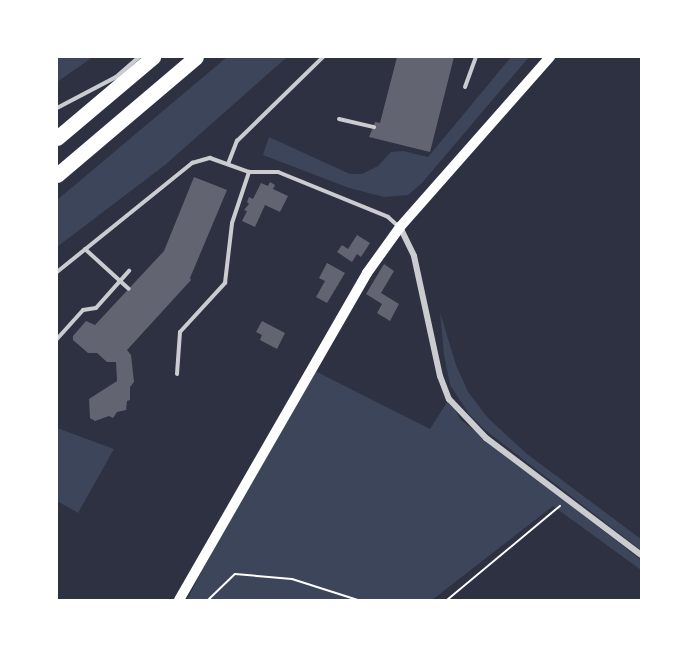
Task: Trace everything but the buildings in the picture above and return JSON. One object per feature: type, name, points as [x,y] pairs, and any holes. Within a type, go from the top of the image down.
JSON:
[{"type":"highway","points":[[57,138],[153,57]]},
{"type":"highway","points":[[57,175],[196,57]]},
{"type":"main road","points":[[179,600],[367,273],[400,228],[550,57]]},
{"type":"street","points":[[400,228],[414,256],[440,376],[449,399],[486,438],[641,555]]},
{"type":"lane","points":[[57,108],[116,77],[139,57]]},
{"type":"lane","points":[[228,164],[237,141],[323,57]]},
{"type":"lane","points":[[465,87],[476,57]]},
{"type":"lane","points":[[339,118],[374,127]]},
{"type":"lane","points":[[57,272],[192,163],[210,158],[249,172],[278,172],[388,217],[400,228]]},
{"type":"lane","points":[[177,374],[180,332],[225,283],[232,223],[249,172]]},
{"type":"lane","points":[[85,249],[129,289]]},
{"type":"lane","points":[[57,339],[83,310],[96,308],[129,271]]},
{"type":"path","points":[[447,600],[568,500]]},
{"type":"path","points":[[208,600],[235,574],[292,579],[358,600]]},
{"type":"shaded area","points":[[57,57],[93,57],[57,82]]},
{"type":"shaded area","points":[[227,57],[287,57],[165,165],[57,247],[57,200]]},
{"type":"shaded area","points":[[511,57],[529,57],[422,183],[408,195],[384,197],[349,188],[263,155],[269,137],[350,174],[362,174],[378,166],[391,152],[403,151],[428,157]]},
{"type":"shaded area","points":[[440,312],[456,365],[468,392],[488,418],[527,454],[641,539],[641,550],[485,430],[469,414],[450,385],[444,355]]},
{"type":"shaded area","points":[[311,369],[430,429],[449,399],[461,420],[641,560],[641,570],[553,506],[432,600],[187,600],[266,447]]},
{"type":"shaded area","points":[[57,428],[114,449],[78,513],[57,501]]}]
